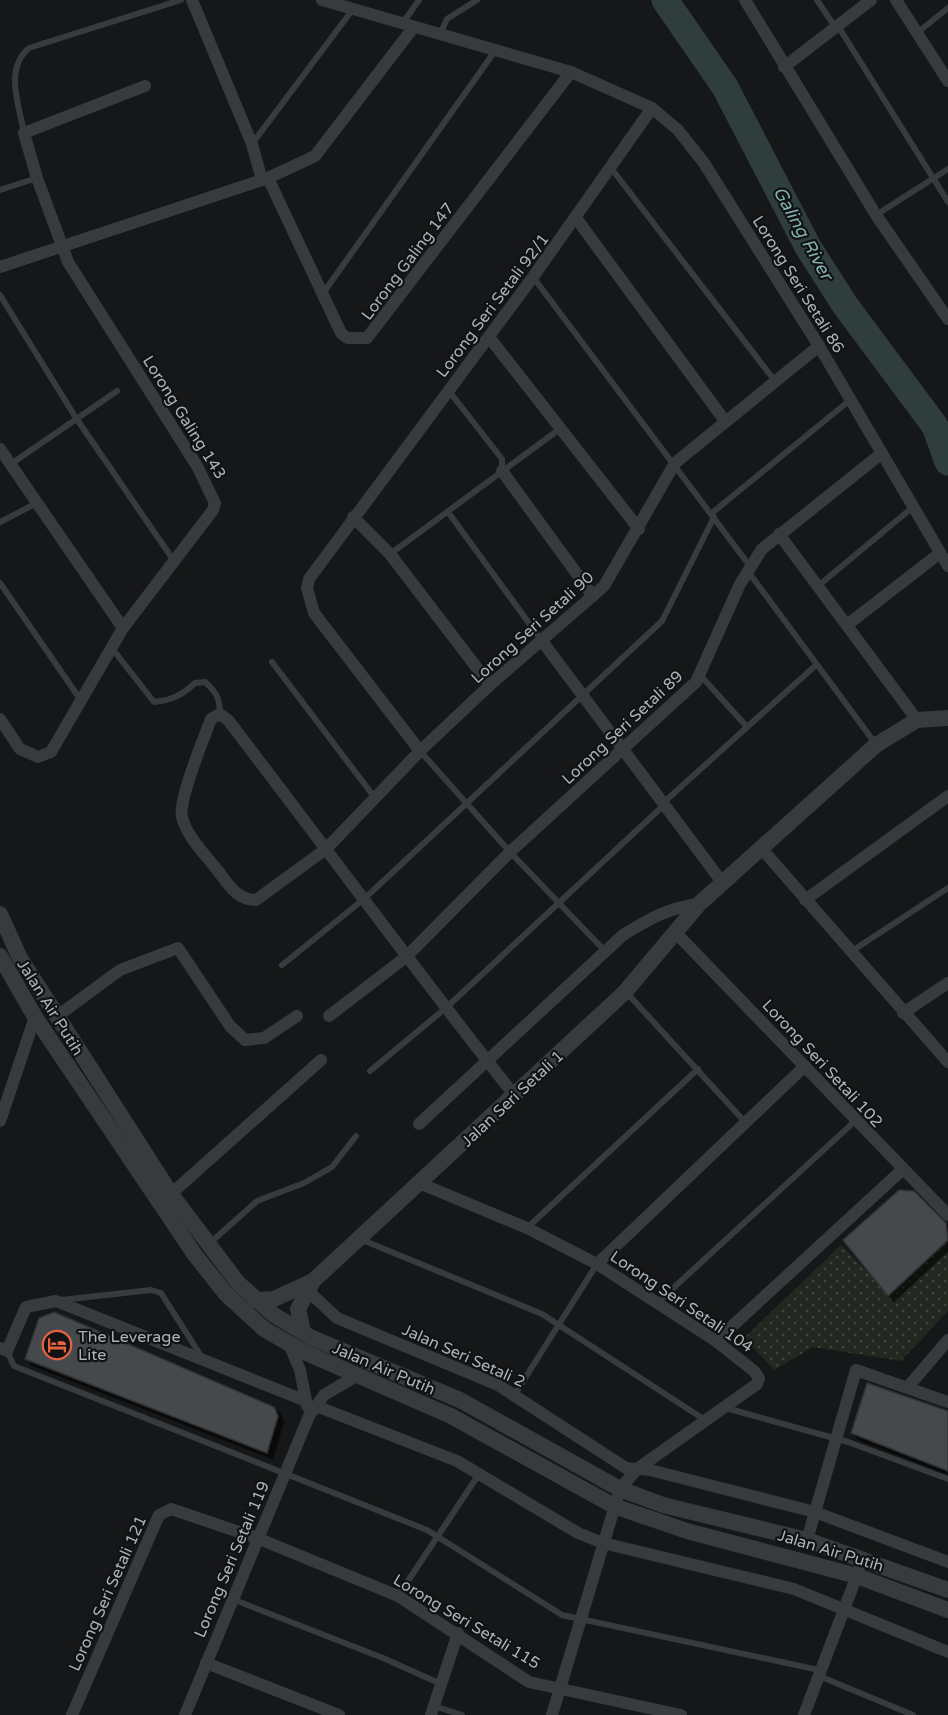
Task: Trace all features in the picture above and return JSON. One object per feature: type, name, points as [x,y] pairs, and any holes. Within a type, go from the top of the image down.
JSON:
[{"type":"street","name":"Lorong Galing 147","points":[[192,0],[265,179],[324,292],[341,333],[347,338],[368,338],[571,72]]},
{"type":"street","points":[[745,0],[876,215],[948,319]]},
{"type":"street","points":[[784,67],[871,0]]},
{"type":"street","points":[[896,0],[948,81]]},
{"type":"street","name":"Lorong Seri Setali 86","points":[[331,1],[407,27],[440,34],[571,72],[652,108],[688,141],[819,346],[948,566]]},
{"type":"street","points":[[0,267],[265,179],[315,156],[407,27]]},
{"type":"street","points":[[24,133],[145,86]]},
{"type":"street","name":"Lorong Seri Setali 92/1","points":[[420,751],[314,612],[307,588],[315,568],[533,277],[652,108]]},
{"type":"street","name":"Lorong Galing 143","points":[[0,719],[20,749],[38,757],[51,752],[123,628],[213,510],[213,496],[61,248],[24,133]]},
{"type":"street","points":[[576,218],[725,421]]},
{"type":"street","points":[[489,337],[639,529]]},
{"type":"street","name":"Lorong Seri Setali 90","points":[[220,714],[211,719],[182,802],[182,817],[189,832],[233,891],[241,897],[256,900],[326,849],[420,751],[490,685],[593,596],[610,578],[675,463],[819,346]]},
{"type":"street","points":[[0,449],[123,628]]},
{"type":"street","name":"Lorong Seri Setali 89","points":[[329,1016],[406,957],[510,852],[700,676],[748,568],[779,534],[882,453]]},
{"type":"street","points":[[502,471],[593,596]]},
{"type":"street","points":[[353,517],[390,554],[490,685]]},
{"type":"street","points":[[779,534],[917,720]]},
{"type":"street","points":[[847,625],[940,552]]},
{"type":"street","points":[[542,641],[723,882]]},
{"type":"street","points":[[220,714],[228,720],[406,957],[514,1096]]},
{"type":"street","name":"Jalan Seri Setali 1","points":[[255,1300],[274,1299],[310,1286],[625,992],[699,904],[876,745],[917,720],[948,718]]},
{"type":"street","points":[[805,900],[948,796]]},
{"type":"street","points":[[761,848],[948,1062]]},
{"type":"street","points":[[419,1124],[604,950],[659,913],[677,906],[699,904]]},
{"type":"street","name":"Jalan Air Putih","points":[[0,915],[20,958],[171,1194],[207,1245],[255,1300],[274,1315],[303,1332],[460,1400],[620,1489],[663,1505],[807,1540],[948,1590]]},
{"type":"street","name":"Lorong Seri Setali 102","points":[[675,932],[902,1170],[948,1215]]},
{"type":"street","points":[[57,1017],[120,970],[178,948],[230,1026],[245,1040],[264,1038],[297,1016]]},
{"type":"street","name":"Jalan Air Putih","points":[[0,956],[35,1017],[159,1203],[211,1276],[243,1311],[264,1329],[289,1344],[451,1416],[614,1506],[687,1531],[857,1576],[948,1610]]},
{"type":"street","points":[[903,1012],[948,983]]},
{"type":"street","points":[[0,1121],[35,1017]]},
{"type":"street","points":[[171,1194],[321,1060]]},
{"type":"street","points":[[597,1264],[805,1066]]},
{"type":"street","points":[[716,1341],[902,1170]]},
{"type":"street","name":"Lorong Seri Setali 104","points":[[418,1183],[526,1228],[597,1264],[716,1341],[754,1371],[759,1378],[757,1384],[637,1469],[620,1489]]},
{"type":"street","points":[[303,1332],[298,1310],[310,1286]]},
{"type":"street","name":"Jalan Seri Setali 2","points":[[310,1286],[337,1318],[515,1394],[626,1467],[815,1512],[947,1559]]},
{"type":"street","points":[[4,1350],[26,1306],[56,1301],[203,1359],[310,1408],[446,1457],[480,1473],[578,1533],[603,1543],[794,1589],[948,1652]]},
{"type":"street","points":[[908,1387],[948,1340]]},
{"type":"street","points":[[289,1344],[300,1370],[310,1408]]},
{"type":"street","points":[[807,1540],[856,1370],[948,1402]]},
{"type":"street","name":"Lorong Seri Setali 119","points":[[186,1715],[310,1408],[333,1388],[358,1375]]},
{"type":"street","points":[[552,1715],[620,1489]]},
{"type":"street","name":"Lorong Seri Setali 121","points":[[72,1715],[159,1515],[171,1509],[257,1538]]},
{"type":"street","name":"Lorong Seri Setali 115","points":[[257,1538],[398,1596],[530,1682],[678,1715]]},
{"type":"street","points":[[804,1715],[862,1558]]},
{"type":"street","points":[[433,1710],[458,1633]]},
{"type":"street","points":[[206,1663],[339,1715]]},
{"type":"lane","points":[[24,133],[14,75],[21,55],[29,48],[181,0]]},
{"type":"lane","points":[[407,27],[419,0]]},
{"type":"lane","points":[[440,34],[447,19],[477,0]]},
{"type":"lane","points":[[817,0],[948,202]]},
{"type":"lane","points":[[917,33],[948,8]]},
{"type":"lane","points":[[252,144],[353,9]]},
{"type":"lane","points":[[324,292],[495,50]]},
{"type":"lane","points":[[611,168],[775,381]]},
{"type":"lane","points":[[876,215],[948,169]]},
{"type":"lane","points":[[0,190],[37,178]]},
{"type":"lane","points":[[533,277],[675,463],[816,665],[876,745]]},
{"type":"lane","points":[[0,295],[76,418],[174,561]]},
{"type":"lane","points":[[449,390],[502,459],[502,471]]},
{"type":"lane","points":[[10,464],[117,391]]},
{"type":"lane","points":[[282,965],[364,899],[662,621],[713,515],[850,399]]},
{"type":"lane","points":[[390,554],[561,428]]},
{"type":"lane","points":[[0,522],[37,503]]},
{"type":"lane","points":[[818,586],[913,507]]},
{"type":"lane","points":[[448,512],[542,641]]},
{"type":"lane","points":[[0,582],[80,699]]},
{"type":"lane","points":[[111,647],[154,702],[170,701],[182,696],[195,682],[205,682],[216,692],[220,701],[220,714]]},
{"type":"lane","points":[[272,662],[375,798]]},
{"type":"lane","points":[[370,1071],[447,1007],[663,804],[816,665]]},
{"type":"lane","points":[[700,676],[747,727]]},
{"type":"lane","points":[[420,751],[510,852],[604,950]]},
{"type":"lane","points":[[851,951],[948,888]]},
{"type":"lane","points":[[625,992],[745,1122]]},
{"type":"lane","points":[[526,1228],[698,1069]]},
{"type":"lane","points":[[657,1303],[855,1121]]},
{"type":"lane","points":[[207,1245],[257,1201],[304,1183],[332,1167],[356,1136]]},
{"type":"lane","points":[[359,1239],[531,1309],[558,1324],[705,1420]]},
{"type":"lane","points":[[515,1394],[597,1264]]},
{"type":"lane","points":[[56,1301],[151,1290],[161,1293],[203,1359]]},
{"type":"lane","points":[[4,1350],[14,1366],[286,1472],[437,1535],[548,1608],[580,1621],[818,1673],[913,1715]]},
{"type":"lane","points":[[723,1407],[837,1439],[948,1479]]},
{"type":"lane","points":[[398,1596],[480,1473]]},
{"type":"lane","points":[[231,1599],[383,1658],[441,1685]]},
{"type":"lane","points":[[433,1710],[462,1715]]},
{"type":"shaded area","points":[[948,1235],[948,1311],[901,1361],[813,1347],[774,1370],[744,1338],[841,1245],[888,1292]]},
{"type":"building","points":[[899,1190],[914,1191],[946,1223],[948,1240],[888,1296],[843,1240]]},
{"type":"building","points":[[54,1312],[274,1407],[278,1416],[267,1453],[25,1359],[39,1318]]},
{"type":"building","points":[[867,1383],[948,1411],[948,1471],[851,1433]]},
{"type":"waterway","name":"Galing River","points":[[665,0],[725,87],[808,247],[845,305],[935,426],[948,462]]},
{"type":"place","name":"The Leverage Lite","points":[[57,1345]]}]
